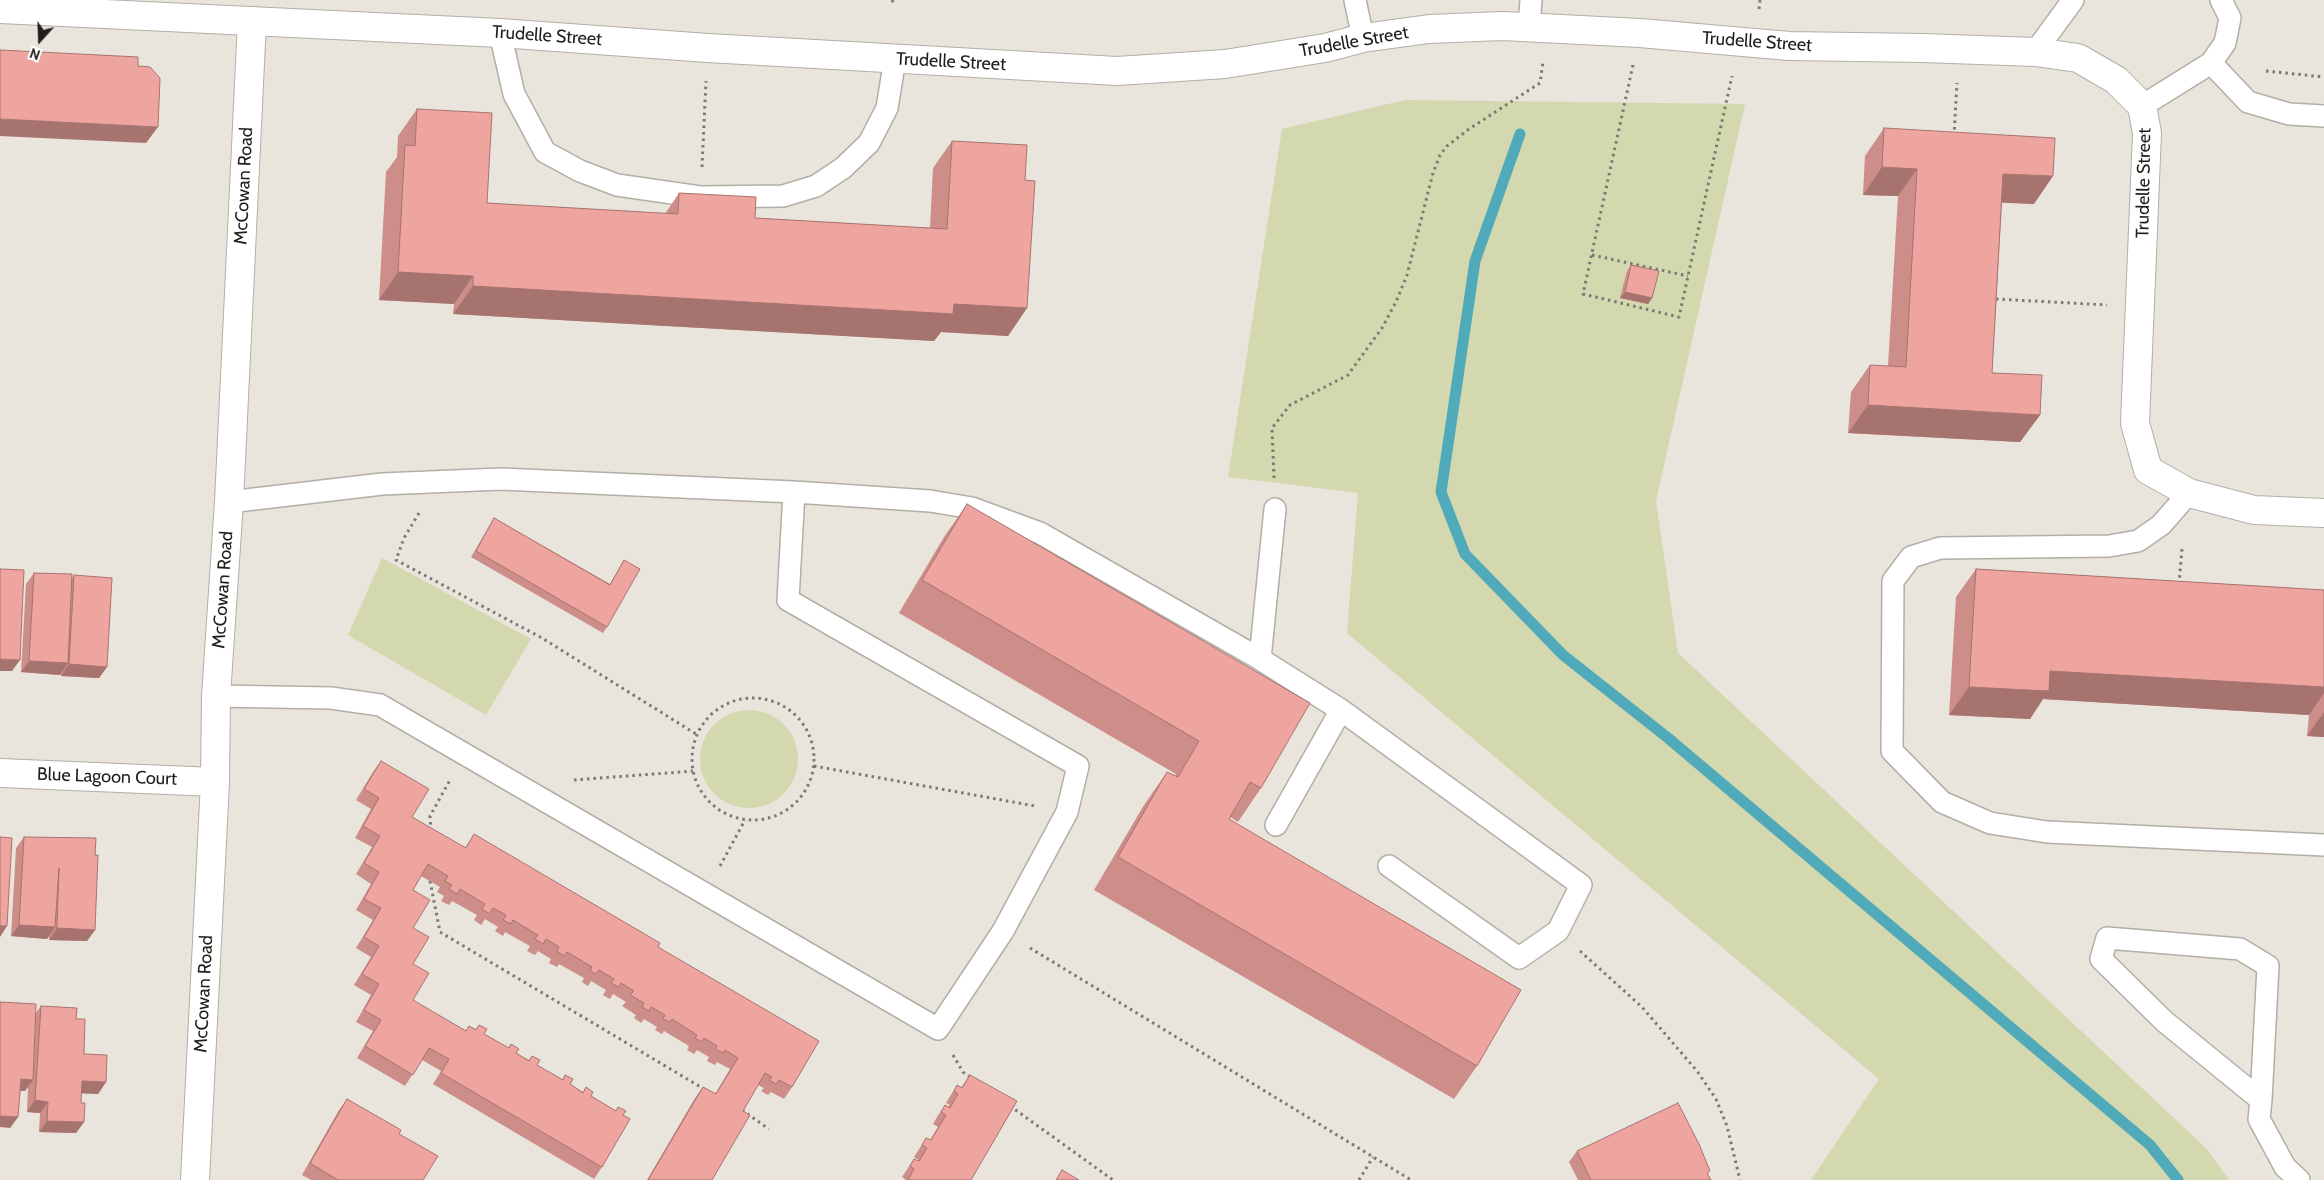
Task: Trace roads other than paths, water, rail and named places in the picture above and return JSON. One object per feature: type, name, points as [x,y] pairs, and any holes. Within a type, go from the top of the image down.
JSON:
[{"type":"street","name":"Trudelle Street","points":[[0,9],[253,10],[500,33],[895,59],[1117,71],[1225,64],[1325,48],[1362,38],[1536,18],[1640,33],[1740,43],[1789,46],[2035,52],[2078,58],[2116,80],[2142,106],[2147,133],[2135,423],[2148,470],[2189,493],[2254,510],[2324,513]]},
{"type":"street","name":"McCowan Road","points":[[195,1180],[215,782],[216,696],[229,502],[253,10]]},
{"type":"street","name":"Blue Lagoon Court","points":[[0,773],[215,782]]},
{"type":"lane","points":[[1354,0],[1362,38]]},
{"type":"lane","points":[[2035,52],[2073,0]]},
{"type":"lane","points":[[2142,106],[2211,63],[2225,43],[2230,18],[2221,0]]},
{"type":"lane","points":[[500,33],[514,94],[545,152],[580,171],[616,186],[700,197],[784,196],[816,186],[843,168],[869,143],[887,108],[895,59]]},
{"type":"lane","points":[[2211,63],[2248,102],[2289,114],[2324,116]]},
{"type":"lane","points":[[229,502],[382,484],[501,479],[794,492],[930,502],[972,508],[1040,533],[1260,659],[1340,710],[1581,886],[1558,932],[1519,958],[1389,866]]},
{"type":"lane","points":[[216,696],[331,698],[380,705],[938,1029],[1003,931],[1067,812],[1078,766],[788,600],[794,492]]},
{"type":"lane","points":[[2189,493],[2160,525],[2138,541],[2109,546],[1940,548],[1911,557],[1893,581],[1892,752],[1942,802],[1990,823],[2047,832],[2324,846]]},
{"type":"lane","points":[[1260,659],[1275,509]]},
{"type":"lane","points":[[1276,825],[1340,710]]},
{"type":"lane","points":[[2260,1100],[2164,1022],[2101,959],[2107,938],[2240,949],[2268,966],[2259,1119],[2285,1167],[2299,1180]]},
{"type":"waterway","points":[[1520,134],[1475,261],[1441,492],[1465,554],[1563,655],[1668,738],[2150,1145],[2178,1180]]}]
